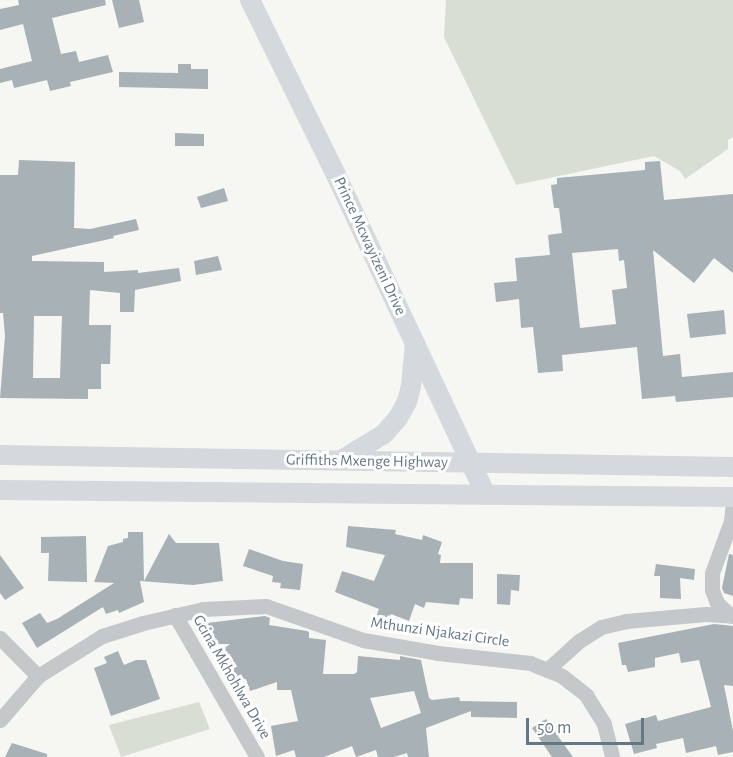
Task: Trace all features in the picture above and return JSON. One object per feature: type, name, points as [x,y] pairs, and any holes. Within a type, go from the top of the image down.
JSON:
[{"type":"street","name":"Prince Mcwayizeni Drive","points":[[249,0],[415,341],[486,495]]},
{"type":"street","points":[[340,460],[368,445],[398,418],[407,402],[411,386],[415,341]]},
{"type":"street","name":"Griffiths Mxenge Highway","points":[[0,455],[733,467]]},
{"type":"street","name":"Griffiths Mxenge Highway","points":[[0,490],[733,499]]},
{"type":"street","points":[[732,616],[717,603],[712,573],[730,521],[733,499]]},
{"type":"street","name":"Mthunzi Njakazi Circle","points":[[0,720],[38,676],[102,636],[175,615],[226,607],[266,606],[363,640],[438,653],[530,663],[562,676],[586,695],[604,724],[612,757]]},
{"type":"street","points":[[547,670],[579,641],[602,627],[626,621],[706,614],[732,616]]},
{"type":"street","name":"Gcina Mkhohlwa Drive","points":[[175,615],[257,757]]},
{"type":"street","points":[[0,638],[38,676]]},
{"type":"shaded area","points":[[446,0],[733,0],[733,137],[728,140],[728,149],[685,179],[680,171],[654,156],[516,185],[444,37]]},
{"type":"shaded area","points":[[199,702],[210,729],[121,757],[109,725]]},
{"type":"building","points":[[18,0],[105,0],[106,5],[52,18],[61,54],[76,51],[79,62],[108,55],[113,72],[70,82],[71,86],[50,91],[47,80],[14,88],[12,80],[0,83],[0,69],[32,61],[23,24],[0,30],[0,9],[19,5]]},
{"type":"building","points":[[112,0],[139,0],[144,22],[119,28]]},
{"type":"building","points":[[178,64],[191,64],[191,69],[208,69],[208,89],[119,87],[119,72],[178,73]]},
{"type":"building","points":[[175,133],[204,134],[204,146],[175,146]]},
{"type":"building","points":[[19,160],[75,162],[74,228],[90,229],[136,219],[139,230],[113,236],[114,238],[32,256],[32,261],[104,262],[104,272],[138,270],[138,273],[179,268],[181,281],[135,290],[134,312],[120,312],[120,293],[90,290],[89,325],[111,325],[110,364],[101,364],[101,389],[88,389],[88,399],[0,398],[5,336],[3,313],[0,313],[0,175],[18,175]],"holes":[[[34,316],[62,316],[60,378],[33,378]]]},
{"type":"building","points":[[660,161],[664,200],[733,194],[733,273],[714,258],[694,283],[653,250],[663,356],[680,354],[682,377],[733,372],[733,397],[676,402],[675,396],[642,399],[637,347],[562,355],[563,371],[538,373],[533,327],[521,328],[519,299],[496,302],[494,283],[517,281],[515,258],[550,255],[548,235],[562,233],[559,208],[554,208],[551,185],[557,184],[557,178],[645,170],[645,162]],"holes":[[[618,249],[619,261],[624,260],[627,288],[612,290],[616,324],[580,328],[572,253]]]},
{"type":"building","points":[[224,188],[228,201],[201,208],[197,197]]},
{"type":"building","points":[[218,256],[222,270],[196,275],[194,261]]},
{"type":"building","points":[[724,310],[726,334],[690,338],[687,314]]},
{"type":"building","points":[[348,526],[396,530],[395,534],[422,540],[423,535],[442,542],[438,554],[441,555],[440,563],[473,563],[473,599],[460,598],[459,605],[426,602],[424,608],[415,604],[409,621],[391,614],[387,623],[375,619],[379,609],[335,592],[342,571],[374,581],[385,555],[346,547]]},
{"type":"building","points":[[128,532],[143,532],[144,581],[169,534],[176,543],[219,543],[223,581],[193,585],[140,581],[144,602],[119,613],[118,610],[106,614],[103,607],[37,648],[22,623],[40,613],[47,623],[57,619],[114,583],[94,582],[108,546],[123,542],[123,539],[128,538]]},
{"type":"building","points":[[86,536],[87,582],[48,581],[49,553],[41,553],[41,537]]},
{"type":"building","points":[[249,549],[283,561],[303,564],[300,590],[280,588],[281,583],[272,582],[273,576],[243,566]]},
{"type":"building","points":[[729,554],[733,555],[733,596],[724,593],[722,588]]},
{"type":"building","points":[[0,555],[24,588],[5,600],[0,593]]},
{"type":"building","points":[[656,564],[695,569],[694,580],[680,578],[681,599],[660,598],[660,576],[654,576]]},
{"type":"building","points":[[497,574],[520,575],[519,591],[511,590],[510,605],[497,604]]},
{"type":"building","points":[[265,616],[270,618],[269,625],[307,631],[309,638],[326,640],[323,674],[354,674],[357,672],[358,656],[400,660],[400,656],[421,660],[429,698],[432,700],[459,697],[460,701],[517,702],[517,718],[471,717],[471,711],[426,728],[429,757],[408,757],[407,753],[394,757],[378,757],[376,750],[356,757],[352,746],[324,757],[296,757],[294,750],[276,756],[271,726],[298,721],[291,690],[277,690],[277,682],[250,691],[246,679],[232,681],[231,670],[220,672],[217,654],[230,644],[204,644],[199,624]],"holes":[[[414,691],[421,713],[381,728],[370,698]]]},
{"type":"building","points":[[714,624],[733,626],[733,686],[724,685],[733,731],[733,752],[718,755],[716,746],[686,753],[683,738],[656,744],[657,748],[634,754],[625,724],[656,715],[658,721],[711,707],[699,660],[681,663],[679,653],[655,658],[655,667],[628,672],[626,665],[622,665],[618,643]]},
{"type":"building","points":[[118,651],[124,665],[136,660],[146,660],[160,699],[111,716],[94,668],[107,663],[104,657]]},
{"type":"building","points":[[546,719],[573,757],[552,757],[532,728]]},
{"type":"building","points":[[12,743],[47,754],[47,757],[5,757]]}]
